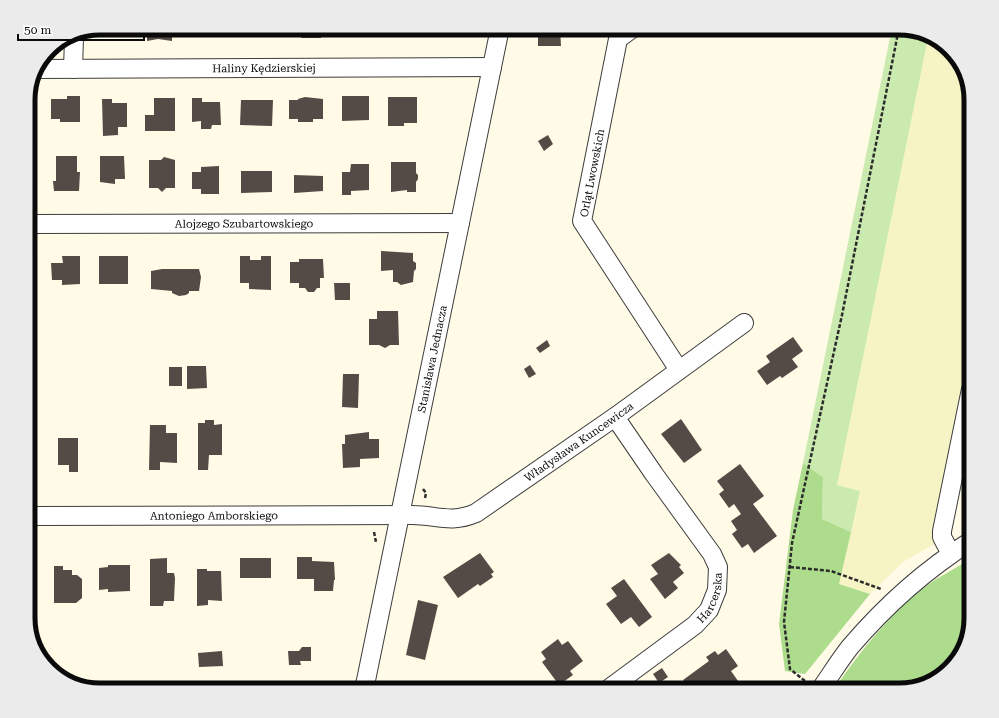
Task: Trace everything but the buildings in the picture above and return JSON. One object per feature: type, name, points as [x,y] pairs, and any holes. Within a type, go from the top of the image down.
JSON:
[{"type":"street","name":"Stanisława Jednacza","points":[[365,683],[499,35]]},
{"type":"street","name":"Orląt Lwowskich","points":[[623,35],[618,39],[582,221],[679,370]]},
{"type":"street","points":[[74,41],[74,69]]},
{"type":"street","name":"Haliny Kędzierskiej","points":[[43,69],[492,67]]},
{"type":"street","name":"Alojzego Szubartowskiego","points":[[35,224],[460,223]]},
{"type":"street","name":"Władysława Kuncewicza","points":[[400,515],[462,519],[476,513],[615,417],[744,323]]},
{"type":"street","name":"Harcerska","points":[[615,417],[712,554],[718,567],[717,590],[709,610],[695,625],[616,683]]},
{"type":"street","points":[[951,554],[942,537],[942,531],[964,423]]},
{"type":"street","name":"Antoniego Amborskiego","points":[[35,516],[400,515]]},
{"type":"street","points":[[818,683],[881,612],[924,573],[964,546]]},
{"type":"path","points":[[809,683],[790,669],[784,622],[792,543],[808,478],[898,35]]},
{"type":"path","points":[[790,567],[831,572],[886,590]]},
{"type":"shaded area","points":[[927,42],[939,48],[953,64],[962,83],[964,100],[964,400],[936,543],[903,562],[870,594],[839,584],[860,491],[837,485]]},
{"type":"green space","points":[[891,35],[920,38],[927,42],[837,485],[860,491],[851,532],[822,519],[823,477],[803,463]]},
{"type":"green space","points":[[803,463],[823,477],[822,519],[851,532],[839,584],[870,594],[805,674],[785,671],[779,624],[793,510]]},
{"type":"green space","points":[[964,563],[963,627],[961,639],[951,658],[935,672],[916,681],[899,683],[839,683],[864,648],[888,621],[913,596],[942,575]]}]
